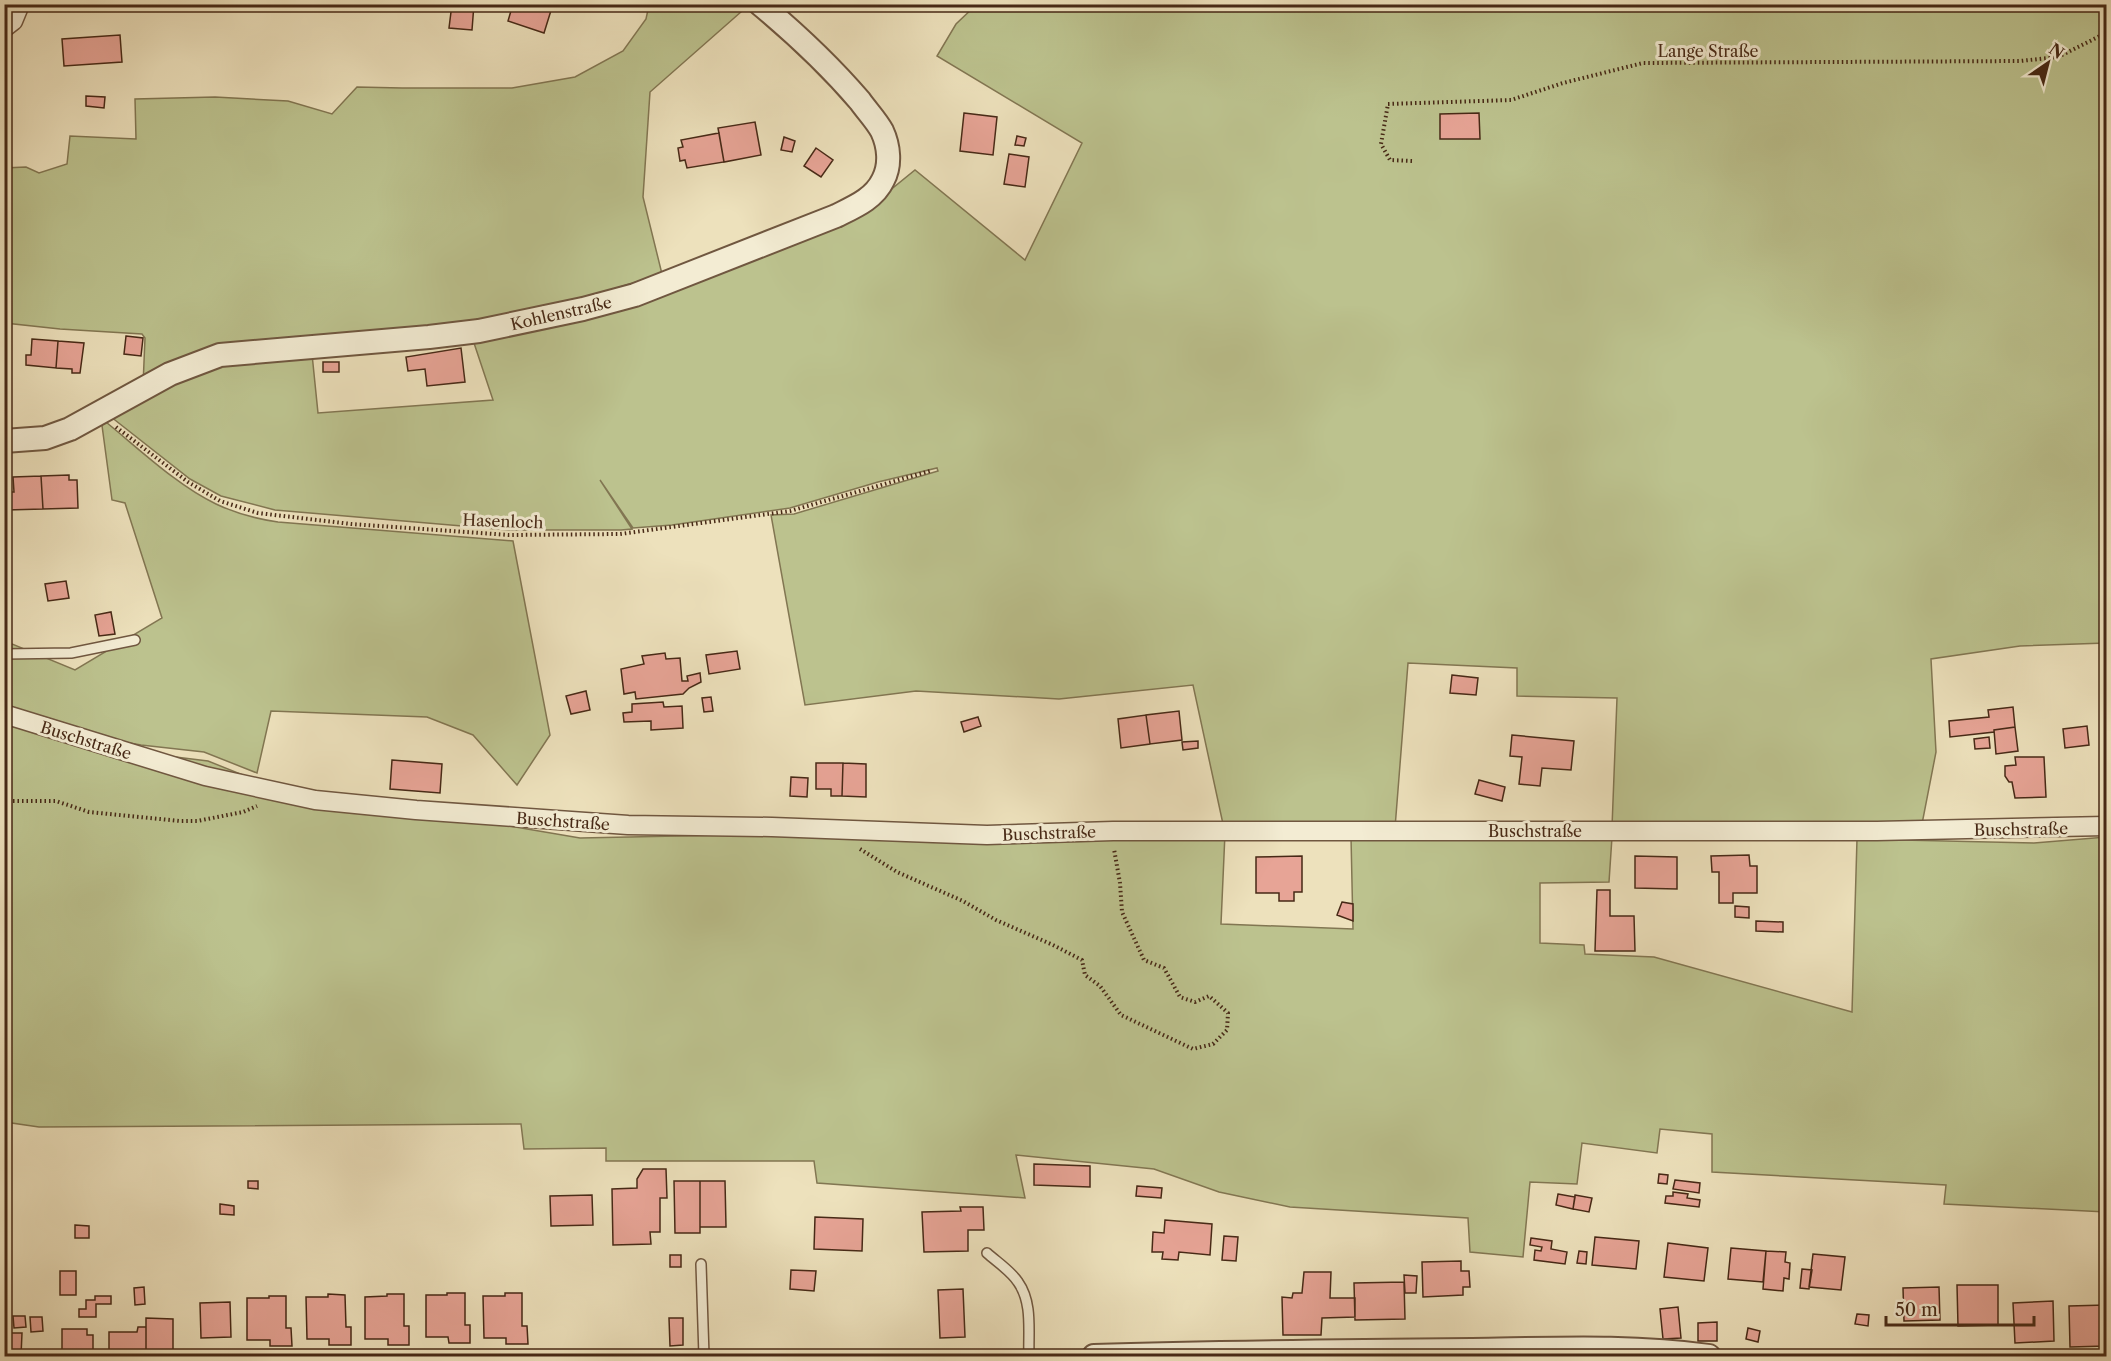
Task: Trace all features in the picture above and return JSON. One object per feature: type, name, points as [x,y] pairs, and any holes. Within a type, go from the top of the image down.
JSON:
[{"type":"street","points":[[4,28],[13,21],[20,4]]},
{"type":"street","name":"Kohlenstraße","points":[[4,441],[45,438],[70,429],[170,374],[220,355],[429,338],[479,331],[635,295],[825,220],[862,203],[880,187],[887,170],[888,153],[882,131],[848,88],[820,58],[760,4]]},
{"type":"street","name":"Buschstraße","points":[[4,714],[194,773],[315,800],[405,809],[628,825],[772,827],[987,835],[1113,831],[1877,831],[2106,826]]},
{"type":"street","points":[[1094,1356],[1280,1351],[1601,1349],[1674,1351],[1709,1356]]},
{"type":"lane","points":[[4,654],[71,653],[135,640]]},
{"type":"lane","points":[[987,1253],[1017,1281],[1026,1295],[1029,1356]]},
{"type":"lane","points":[[701,1264],[704,1356]]},
{"type":"path","name":"Lange Straße","points":[[1412,160],[1390,160],[1381,144],[1389,104],[1510,100],[1563,83],[1643,63],[2020,61],[2058,57],[2106,33]]},
{"type":"path","name":"Hasenloch","points":[[99,414],[188,482],[220,501],[258,513],[351,524],[509,535],[620,534],[789,511],[930,471]]},
{"type":"path","points":[[4,801],[56,801],[89,812],[137,818],[197,821],[243,812],[260,804],[274,792]]},
{"type":"path","points":[[858,848],[897,872],[963,901],[996,920],[1082,960],[1085,975],[1100,986],[1121,1015],[1193,1049],[1212,1044],[1227,1030],[1228,1013],[1209,996],[1195,1002],[1180,997],[1164,968],[1144,960],[1122,912],[1113,831]]},
{"type":"green space","points":[[750,4],[650,92],[643,197],[662,274],[526,316],[244,350],[143,386],[145,338],[142,334],[5,323],[4,168],[26,167],[39,173],[67,164],[70,136],[136,139],[135,99],[215,97],[288,101],[332,114],[357,87],[512,88],[575,77],[623,51],[646,19],[649,5]]},
{"type":"green space","points":[[976,5],[2106,5],[2106,643],[2020,646],[1931,659],[1936,752],[1922,824],[1612,827],[1617,698],[1517,696],[1517,668],[1408,663],[1395,828],[1223,824],[1193,685],[1059,699],[916,691],[805,705],[771,515],[794,514],[938,471],[937,468],[878,482],[790,508],[672,525],[633,528],[600,480],[632,529],[509,530],[275,510],[221,496],[190,479],[106,413],[200,364],[312,354],[318,413],[493,400],[472,337],[534,325],[873,204],[915,170],[1025,260],[1082,143],[937,56],[956,24]]},
{"type":"green space","points":[[101,418],[186,486],[216,504],[246,515],[278,522],[513,541],[550,735],[517,785],[473,735],[427,717],[271,711],[257,773],[204,752],[141,745],[84,735],[5,716],[5,641],[75,670],[162,618],[125,503],[112,500]]},
{"type":"green space","points":[[4,724],[68,741],[208,761],[318,805],[480,821],[580,838],[777,834],[1225,833],[1221,924],[1353,929],[1351,837],[1612,837],[1609,882],[1540,883],[1540,943],[1584,945],[1585,954],[1654,957],[1852,1012],[1857,839],[2034,843],[2106,837],[2106,1212],[1944,1204],[1946,1185],[1712,1172],[1712,1134],[1660,1129],[1657,1153],[1582,1143],[1577,1184],[1530,1182],[1523,1257],[1470,1252],[1468,1218],[1290,1207],[1219,1192],[1154,1169],[1016,1155],[1025,1198],[817,1183],[814,1161],[606,1161],[606,1148],[524,1149],[521,1124],[39,1127],[5,1122]]},
{"type":"building","points":[[452,4],[474,4],[472,30],[449,28]]},
{"type":"building","points":[[513,4],[553,4],[544,33],[508,21]]},
{"type":"building","points":[[120,35],[122,62],[64,66],[62,39]]},
{"type":"building","points":[[4,87],[7,108],[4,108]]},
{"type":"building","points":[[86,96],[105,97],[104,108],[86,106]]},
{"type":"building","points":[[4,108],[7,108],[8,125],[4,126]]},
{"type":"building","points":[[964,113],[997,117],[993,155],[960,151]]},
{"type":"building","points":[[1479,113],[1480,139],[1440,139],[1440,114]]},
{"type":"building","points":[[755,122],[761,155],[724,162],[718,128]]},
{"type":"building","points":[[719,133],[724,162],[687,168],[685,160],[680,161],[678,148],[683,147],[681,140]]},
{"type":"building","points":[[1017,136],[1026,138],[1024,146],[1015,145]]},
{"type":"building","points":[[784,137],[795,141],[792,152],[781,150]]},
{"type":"building","points":[[816,148],[833,160],[821,177],[804,166]]},
{"type":"building","points":[[1009,154],[1029,157],[1025,187],[1004,184]]},
{"type":"building","points":[[126,336],[143,338],[141,356],[124,354]]},
{"type":"building","points":[[32,339],[58,341],[56,368],[26,365],[26,355],[31,355]]},
{"type":"building","points":[[58,341],[84,343],[80,373],[72,373],[72,369],[56,368]]},
{"type":"building","points":[[461,348],[465,382],[427,386],[425,369],[408,371],[406,357]]},
{"type":"building","points":[[323,362],[339,362],[339,372],[323,372]]},
{"type":"building","points":[[69,475],[69,480],[77,480],[78,508],[43,509],[41,476]]},
{"type":"building","points":[[41,476],[43,509],[6,510],[5,492],[14,492],[13,477]]},
{"type":"building","points":[[66,581],[69,598],[48,601],[45,584]]},
{"type":"building","points":[[111,612],[115,634],[99,636],[95,615]]},
{"type":"building","points":[[737,651],[740,669],[709,674],[706,655]]},
{"type":"building","points":[[665,653],[666,659],[680,658],[682,681],[688,681],[687,676],[700,673],[701,682],[683,694],[636,699],[635,692],[624,694],[621,669],[644,664],[642,656]]},
{"type":"building","points":[[1452,675],[1478,678],[1476,695],[1450,693]]},
{"type":"building","points":[[586,691],[590,710],[571,714],[566,696]]},
{"type":"building","points":[[711,697],[713,711],[704,712],[702,698]]},
{"type":"building","points":[[663,702],[664,707],[682,706],[683,728],[651,730],[651,721],[624,722],[623,713],[632,712],[632,704]]},
{"type":"building","points":[[2013,707],[2015,727],[1950,737],[1949,721],[1989,717],[1988,710]]},
{"type":"building","points":[[1179,711],[1182,740],[1150,744],[1146,715]]},
{"type":"building","points":[[1146,715],[1150,744],[1121,748],[1118,719]]},
{"type":"building","points":[[978,717],[981,726],[964,732],[961,722]]},
{"type":"building","points":[[2087,726],[2089,745],[2065,748],[2063,729]]},
{"type":"building","points":[[2015,727],[2018,751],[1996,754],[1994,730]]},
{"type":"building","points":[[1512,735],[1574,741],[1571,770],[1542,768],[1540,786],[1519,784],[1522,757],[1510,756]]},
{"type":"building","points":[[1989,737],[1990,748],[1975,749],[1974,739]]},
{"type":"building","points":[[1198,741],[1198,748],[1183,750],[1182,742]]},
{"type":"building","points":[[2015,757],[2044,757],[2046,797],[2015,798],[2012,782],[2009,782],[2005,776],[2005,766],[2016,765]]},
{"type":"building","points":[[392,760],[442,764],[440,793],[390,789]]},
{"type":"building","points":[[2100,761],[2106,761],[2106,793],[2103,793]]},
{"type":"building","points":[[816,763],[843,763],[842,796],[831,796],[831,789],[816,789]]},
{"type":"building","points":[[843,763],[866,764],[866,797],[842,796]]},
{"type":"building","points":[[791,777],[808,778],[807,797],[790,796]]},
{"type":"building","points":[[1479,780],[1505,787],[1502,801],[1475,794]]},
{"type":"building","points":[[1749,855],[1750,866],[1757,866],[1757,893],[1733,893],[1733,903],[1719,903],[1719,872],[1712,872],[1711,856]]},
{"type":"building","points":[[1302,856],[1302,892],[1294,892],[1294,901],[1279,901],[1279,893],[1256,893],[1256,857]]},
{"type":"building","points":[[1635,856],[1677,857],[1677,889],[1635,888]]},
{"type":"building","points":[[1597,890],[1610,890],[1610,916],[1634,916],[1635,951],[1595,951]]},
{"type":"building","points":[[1342,902],[1353,904],[1353,921],[1337,915]]},
{"type":"building","points":[[1735,906],[1749,907],[1749,918],[1735,917]]},
{"type":"building","points":[[1756,921],[1783,922],[1783,932],[1756,931]]},
{"type":"building","points":[[1034,1164],[1090,1166],[1090,1187],[1034,1185]]},
{"type":"building","points":[[643,1169],[666,1169],[667,1198],[660,1198],[660,1232],[650,1232],[651,1244],[613,1245],[612,1189],[637,1188],[637,1179]]},
{"type":"building","points":[[1659,1174],[1668,1175],[1667,1184],[1658,1183]]},
{"type":"building","points":[[1675,1180],[1700,1183],[1699,1193],[1673,1189]]},
{"type":"building","points":[[248,1181],[258,1181],[258,1189],[248,1188]]},
{"type":"building","points":[[674,1181],[700,1181],[700,1233],[675,1233]]},
{"type":"building","points":[[700,1181],[725,1181],[726,1227],[700,1227]]},
{"type":"building","points":[[1137,1186],[1162,1188],[1161,1198],[1136,1196]]},
{"type":"building","points":[[1673,1192],[1688,1194],[1687,1198],[1700,1200],[1699,1207],[1665,1203],[1666,1196],[1673,1196]]},
{"type":"building","points":[[1558,1194],[1575,1197],[1573,1209],[1556,1205]]},
{"type":"building","points":[[592,1195],[593,1225],[551,1226],[550,1196]]},
{"type":"building","points":[[1575,1195],[1592,1198],[1589,1212],[1573,1209]]},
{"type":"building","points":[[220,1204],[234,1206],[234,1215],[220,1214]]},
{"type":"building","points":[[960,1207],[983,1207],[984,1230],[968,1230],[968,1251],[924,1252],[922,1212],[961,1211]]},
{"type":"building","points":[[815,1217],[863,1219],[862,1251],[814,1249]]},
{"type":"building","points":[[1165,1220],[1212,1224],[1210,1255],[1179,1252],[1178,1260],[1162,1259],[1163,1252],[1152,1252],[1153,1232],[1164,1233]]},
{"type":"building","points":[[75,1225],[89,1226],[89,1238],[75,1238]]},
{"type":"building","points":[[1224,1236],[1238,1237],[1236,1261],[1222,1260]]},
{"type":"building","points":[[1595,1237],[1639,1241],[1636,1269],[1592,1265]]},
{"type":"building","points":[[1531,1238],[1552,1241],[1551,1249],[1567,1252],[1565,1264],[1534,1260],[1535,1250],[1541,1251],[1542,1247],[1530,1245]]},
{"type":"building","points":[[1668,1243],[1708,1248],[1704,1281],[1664,1277]]},
{"type":"building","points":[[1731,1248],[1766,1251],[1763,1282],[1728,1279]]},
{"type":"building","points":[[1579,1251],[1587,1252],[1586,1264],[1577,1263]]},
{"type":"building","points":[[1766,1251],[1786,1252],[1785,1262],[1790,1263],[1789,1279],[1784,1278],[1783,1291],[1763,1289]]},
{"type":"building","points":[[1813,1254],[1845,1257],[1841,1290],[1809,1287]]},
{"type":"building","points":[[670,1255],[681,1255],[681,1267],[670,1267]]},
{"type":"building","points":[[1461,1261],[1461,1271],[1469,1271],[1470,1287],[1463,1287],[1463,1295],[1423,1297],[1422,1262]]},
{"type":"building","points":[[1802,1269],[1812,1270],[1809,1289],[1800,1288]]},
{"type":"building","points":[[791,1270],[816,1271],[814,1291],[790,1289]]},
{"type":"building","points":[[60,1271],[76,1271],[76,1295],[60,1295]]},
{"type":"building","points":[[1304,1272],[1331,1272],[1330,1298],[1355,1298],[1355,1317],[1322,1318],[1321,1335],[1283,1335],[1282,1297],[1292,1298],[1293,1293],[1302,1293]]},
{"type":"building","points":[[1404,1275],[1417,1276],[1416,1293],[1405,1293]]},
{"type":"building","points":[[1404,1282],[1405,1319],[1355,1320],[1354,1283]]},
{"type":"building","points":[[1957,1285],[1998,1285],[1998,1325],[1958,1326]]},
{"type":"building","points":[[144,1287],[145,1304],[135,1305],[134,1288]]},
{"type":"building","points":[[1939,1287],[1940,1320],[1904,1321],[1903,1288]]},
{"type":"building","points":[[963,1289],[965,1337],[940,1338],[938,1290]]},
{"type":"building","points":[[447,1293],[465,1293],[465,1325],[470,1325],[470,1343],[449,1343],[448,1337],[426,1337],[426,1295],[447,1295]]},
{"type":"building","points":[[505,1293],[522,1293],[522,1326],[527,1326],[528,1344],[506,1344],[506,1338],[484,1338],[483,1296],[505,1296]]},
{"type":"building","points":[[328,1294],[345,1295],[346,1327],[351,1327],[351,1345],[329,1345],[329,1339],[307,1339],[306,1297],[328,1297]]},
{"type":"building","points":[[387,1294],[404,1294],[404,1326],[409,1326],[409,1345],[388,1345],[388,1339],[365,1339],[365,1297],[387,1296]]},
{"type":"building","points":[[95,1296],[111,1296],[111,1304],[96,1304],[96,1317],[79,1317],[79,1309],[86,1309],[86,1300],[95,1300]]},
{"type":"building","points":[[269,1296],[286,1296],[286,1328],[291,1328],[292,1346],[270,1346],[270,1340],[247,1340],[247,1298],[269,1298]]},
{"type":"building","points":[[2053,1301],[2054,1341],[2015,1343],[2013,1303]]},
{"type":"building","points":[[230,1302],[231,1337],[201,1338],[200,1303]]},
{"type":"building","points":[[2106,1305],[2106,1346],[2070,1347],[2069,1306]]},
{"type":"building","points":[[1678,1307],[1681,1338],[1663,1339],[1660,1309]]},
{"type":"building","points":[[1857,1314],[1869,1315],[1868,1326],[1855,1324]]},
{"type":"building","points":[[13,1316],[25,1316],[26,1327],[14,1328]]},
{"type":"building","points":[[30,1317],[42,1317],[43,1331],[31,1332]]},
{"type":"building","points":[[146,1318],[173,1319],[173,1356],[146,1356]]},
{"type":"building","points":[[669,1318],[683,1318],[683,1345],[670,1346]]},
{"type":"building","points":[[1717,1322],[1717,1341],[1698,1341],[1698,1323]]},
{"type":"building","points":[[138,1327],[146,1327],[146,1356],[109,1356],[109,1332],[137,1332]]},
{"type":"building","points":[[1748,1328],[1760,1331],[1758,1342],[1746,1339]]},
{"type":"building","points":[[62,1329],[87,1329],[87,1335],[93,1335],[93,1356],[62,1356]]},
{"type":"building","points":[[4,1333],[22,1333],[21,1356],[4,1356]]}]
